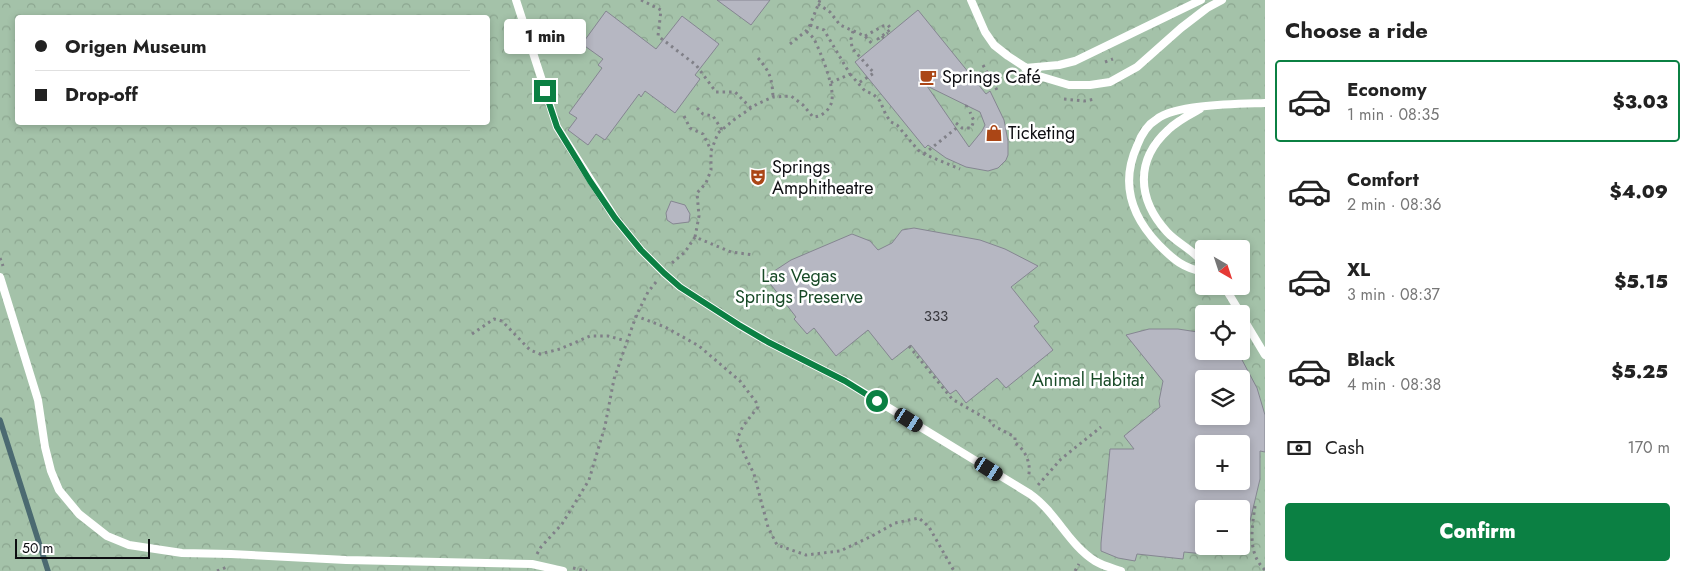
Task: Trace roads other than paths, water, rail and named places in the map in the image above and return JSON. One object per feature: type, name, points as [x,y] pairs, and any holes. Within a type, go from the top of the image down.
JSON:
[{"type":"lane","points":[[516,0],[557,127],[615,218],[641,250],[664,273],[680,287],[739,325],[845,381],[1023,490],[1043,504],[1085,553],[1104,566],[1121,571]]},
{"type":"lane","points":[[971,0],[985,32],[994,45],[1039,76],[1070,85],[1110,82],[1137,67],[1181,28],[1207,8],[1222,0]]},
{"type":"lane","points":[[1025,68],[1059,65],[1075,61],[1201,0]]},
{"type":"lane","points":[[1195,270],[1188,269],[1169,255],[1138,220],[1130,199],[1129,178],[1133,154],[1142,133],[1158,118],[1178,111],[1204,106],[1265,103]]},
{"type":"lane","points":[[1195,254],[1168,233],[1157,220],[1148,202],[1143,181],[1149,153],[1159,140],[1179,121],[1204,106]]},
{"type":"lane","points":[[0,277],[38,400],[45,447],[51,471],[59,490],[79,514],[107,536],[129,546],[182,553],[346,560],[532,564],[563,571]]},
{"type":"lane","points":[[1250,329],[1265,355]]},
{"type":"waterway","points":[[0,420],[48,571]]},
{"type":"place","name":"Springs Café","points":[[928,77]]},
{"type":"place","name":"Ticketing","points":[[994,133]]},
{"type":"place","name":"Springs Amphitheatre","points":[[758,177]]},
{"type":"park label","name":"Las Vegas Springs Preserve","points":[[799,286]]},
{"type":"park label","name":"Animal Habitat","points":[[1088,380]]}]
